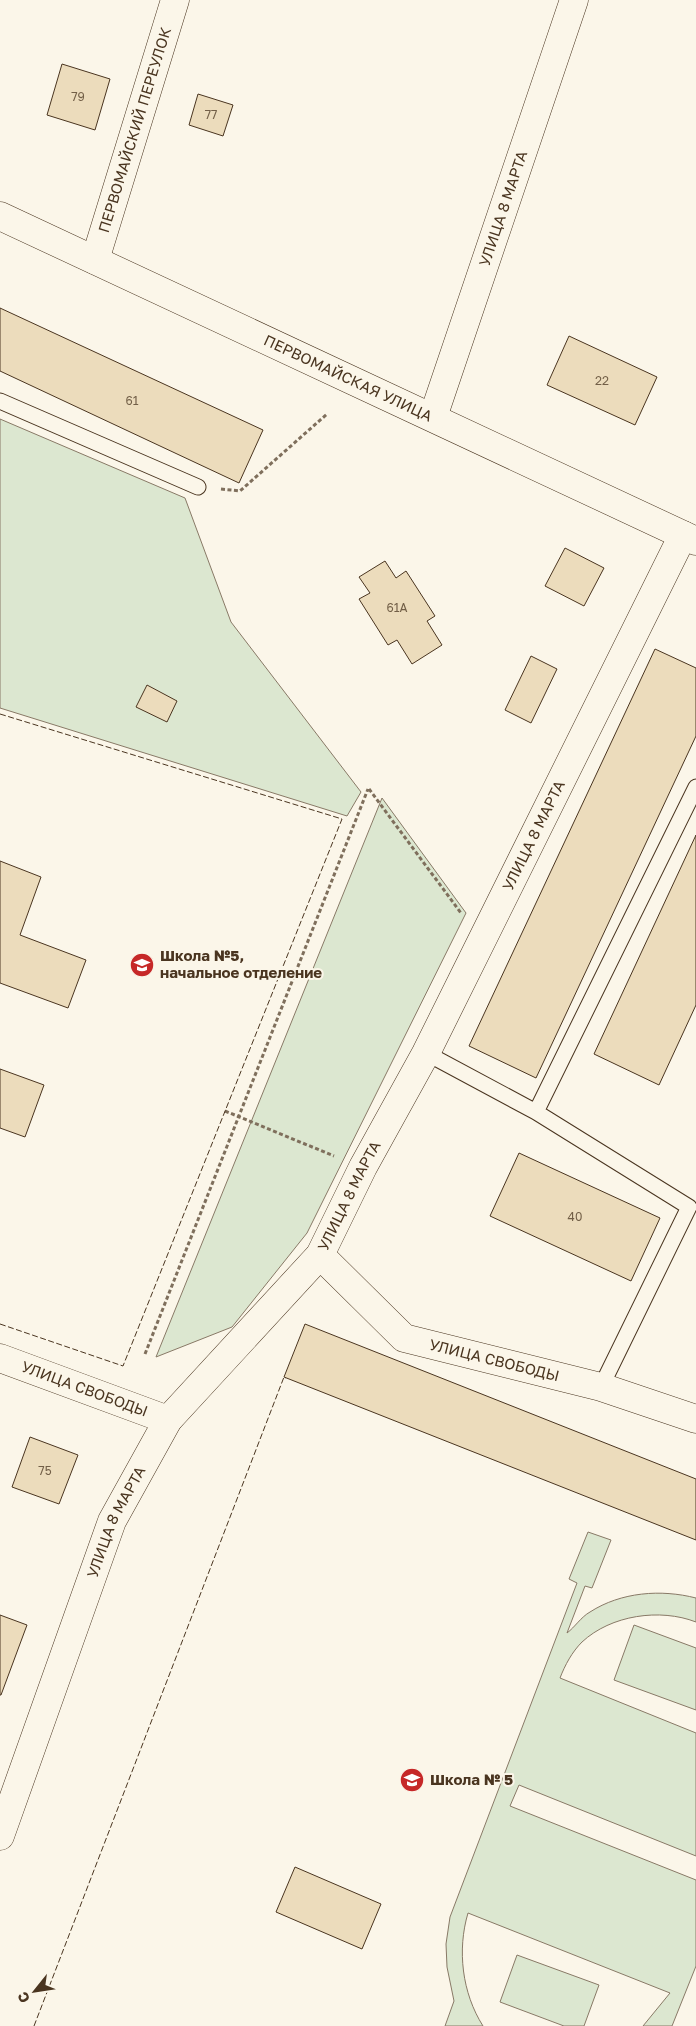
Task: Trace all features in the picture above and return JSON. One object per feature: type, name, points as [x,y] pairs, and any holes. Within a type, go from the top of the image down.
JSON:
[{"type":"street","name":"ПЕРВОМАЙСКИЙ ПЕРЕУЛОК","points":[[95,260],[175,0]]},
{"type":"street","name":"УЛИЦА 8 МАРТА","points":[[433,417],[574,0]]},
{"type":"street","name":"ПЕРВОМАЙСКАЯ УЛИЦА","points":[[0,216],[689,538]]},
{"type":"street","name":"УЛИЦА 8 МАРТА","points":[[0,1836],[112,1521],[168,1420],[320,1255],[363,1167],[426,1053],[689,538]]},
{"type":"street","name":"УЛИЦА СВОБОДЫ","points":[[320,1255],[404,1338],[601,1386],[696,1419]]},
{"type":"street","name":"УЛИЦА СВОБОДЫ","points":[[0,1358],[168,1420]]},
{"type":"lane","points":[[0,401],[198,487]]},
{"type":"lane","points":[[536,1112],[696,787]]},
{"type":"lane","points":[[426,1053],[536,1112],[689,1207],[601,1386]]},
{"type":"path","points":[[198,487],[240,491],[327,414]]},
{"type":"path","points":[[146,1354],[368,789],[482,941]]},
{"type":"path","points":[[225,1111],[363,1167]]},
{"type":"green space","points":[[0,419],[185,498],[231,622],[361,792],[347,816],[0,708]]},
{"type":"green space","points":[[382,798],[466,913],[307,1233],[232,1327],[156,1357]]},
{"type":"green space","points":[[588,1532],[611,1540],[592,1588],[585,1586],[567,1633],[590,1612],[602,1605],[628,1596],[655,1593],[696,1598],[696,1622],[667,1615],[652,1615],[621,1620],[594,1633],[575,1650],[560,1678],[696,1733],[696,1856],[519,1785],[510,1806],[696,1880],[696,1966],[672,2026],[643,2026],[670,1993],[468,1913],[462,1956],[470,2000],[483,2026],[445,2026],[454,2001],[447,1967],[446,1944],[450,1917],[577,1583],[569,1579]]},
{"type":"green space","points":[[634,1625],[696,1648],[696,1710],[614,1680]]},
{"type":"green space","points":[[517,1955],[599,1985],[584,2026],[564,2026],[500,2002]]},
{"type":"building","points":[[62,64],[110,79],[95,130],[47,115]]},
{"type":"building","points":[[198,94],[233,105],[223,136],[189,125]]},
{"type":"building","points":[[0,308],[263,430],[239,483],[0,371]]},
{"type":"building","points":[[569,336],[657,377],[635,425],[547,385]]},
{"type":"building","points":[[565,548],[604,568],[584,606],[545,586]]},
{"type":"building","points":[[385,561],[396,578],[406,571],[435,616],[427,621],[442,645],[412,664],[397,640],[388,645],[359,599],[370,593],[359,577]]},
{"type":"building","points":[[655,649],[696,668],[696,736],[536,1078],[469,1046]]},
{"type":"building","points":[[531,656],[557,669],[531,723],[505,710]]},
{"type":"building","points":[[147,685],[177,701],[167,722],[136,707]]},
{"type":"building","points":[[696,835],[696,1005],[659,1085],[594,1054]]},
{"type":"building","points":[[0,861],[41,877],[20,935],[86,960],[68,1008],[0,983]]},
{"type":"building","points":[[0,1069],[44,1085],[25,1137],[0,1128]]},
{"type":"building","points":[[519,1153],[660,1218],[631,1281],[490,1216]]},
{"type":"building","points":[[305,1324],[696,1479],[696,1540],[284,1377]]},
{"type":"building","points":[[30,1437],[78,1455],[59,1504],[12,1487]]},
{"type":"building","points":[[0,1615],[27,1625],[1,1695],[0,1695]]},
{"type":"building","points":[[295,1867],[381,1904],[362,1949],[276,1912]]},
{"type":"fence","points":[[0,714],[342,819],[123,1366],[0,1324]]},
{"type":"fence","points":[[34,2026],[284,1377],[286,1378]]},
{"type":"place","name":"Школа №5, начальное отделение","points":[[142,965]]},
{"type":"place","name":"Школа № 5","points":[[412,1780]]}]
